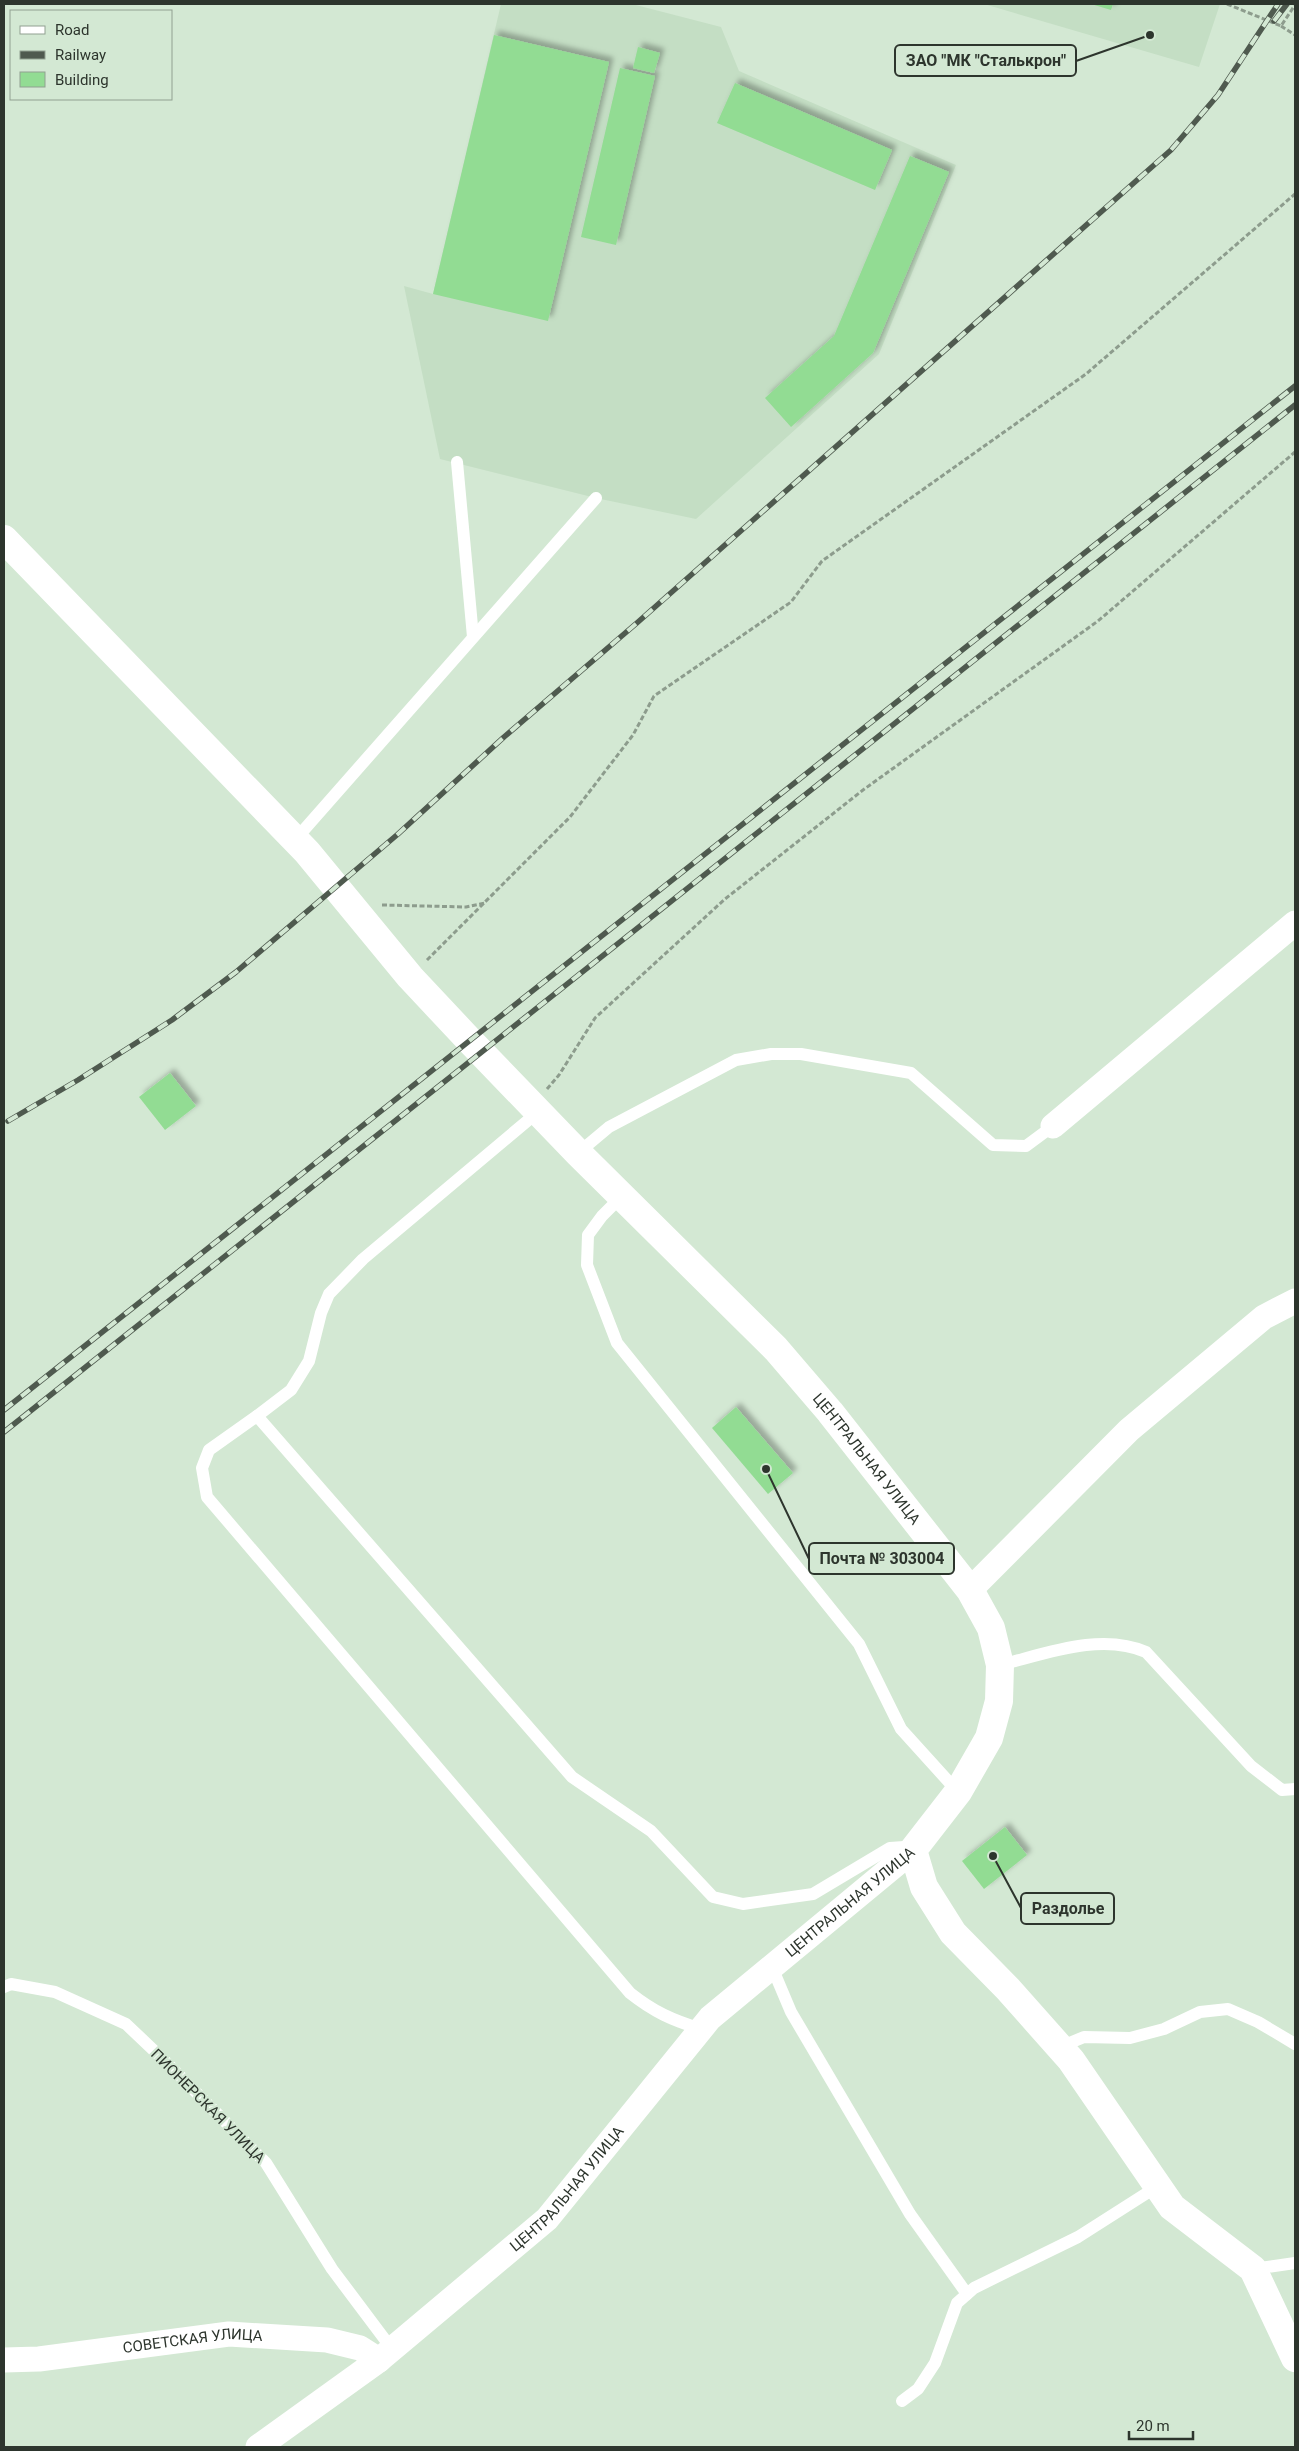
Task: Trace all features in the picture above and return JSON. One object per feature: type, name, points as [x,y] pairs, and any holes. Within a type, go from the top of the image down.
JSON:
[{"type":"street","name":"ЦЕНТРАЛЬНАЯ УЛИЦА","points":[[4,539],[295,840],[410,977],[535,1109],[776,1349],[830,1412],[970,1590],[991,1628],[1000,1665],[999,1701],[989,1738],[958,1792],[913,1850],[710,2018],[547,2219],[386,2354],[258,2447]]},
{"type":"street","points":[[1053,1126],[1295,923]]},
{"type":"street","points":[[970,1590],[1129,1430],[1264,1317],[1295,1301]]},
{"type":"street","points":[[913,1850],[924,1887],[953,1933],[1008,1989],[1071,2060],[1172,2207],[1253,2270],[1295,2358]]},
{"type":"street","name":"СОВЕТСКАЯ УЛИЦА","points":[[4,2360],[58,2357],[229,2334],[327,2340],[386,2354]]},
{"type":"lane","points":[[457,462],[473,637]]},
{"type":"lane","points":[[295,840],[596,498]]},
{"type":"lane","points":[[578,1153],[609,1127],[736,1060],[771,1054],[801,1054],[911,1073],[993,1145],[1026,1146],[1053,1126]]},
{"type":"lane","points":[[535,1109],[363,1259],[329,1294],[321,1313],[309,1361],[291,1390],[209,1450],[202,1468],[207,1497],[630,1993],[653,2011],[671,2020],[701,2029]]},
{"type":"lane","points":[[622,1196],[602,1216],[588,1235],[587,1265],[617,1343],[859,1644],[901,1728],[958,1792]]},
{"type":"lane","points":[[257,1416],[572,1777],[651,1831],[713,1897],[743,1904],[813,1894],[890,1848],[904,1847],[913,1850]]},
{"type":"lane","points":[[1000,1665],[1094,1643],[1130,1645],[1146,1652],[1251,1766],[1282,1790],[1295,1789]]},
{"type":"lane","points":[[772,1967],[791,2012],[905,2206],[967,2294]]},
{"type":"lane","name":"ПИОНЕРСКАЯ УЛИЦА","points":[[4,1987],[12,1984],[55,1992],[126,2024],[147,2044],[266,2163],[386,2354]]},
{"type":"lane","points":[[1060,2047],[1084,2037],[1130,2038],[1164,2029],[1200,2012],[1228,2009],[1258,2022],[1295,2044]]},
{"type":"lane","points":[[902,2401],[918,2389],[935,2363],[957,2303],[974,2288],[1078,2237],[1158,2186]]},
{"type":"lane","points":[[1253,2270],[1295,2263]]},
{"type":"path","points":[[1227,4],[1280,26],[1295,35]]},
{"type":"path","points":[[1280,26],[1295,5]]},
{"type":"path","points":[[410,977],[570,817],[633,735],[654,696],[791,602],[822,561],[1086,374],[1295,194]]},
{"type":"path","points":[[535,1109],[595,1018],[725,899],[863,790],[1098,621],[1295,452]]},
{"type":"path","points":[[349,903],[417,907],[466,907],[485,903]]},
{"type":"shaded area","points":[[501,4],[632,4],[721,27],[739,71],[956,165],[879,354],[696,519],[596,498],[440,459],[404,286],[433,294]]},
{"type":"shaded area","points":[[984,4],[1220,4],[1199,67]]},
{"type":"building","points":[[1091,4],[1113,4],[1111,10]]},
{"type":"building","points":[[494,35],[609,62],[548,321],[433,294]]},
{"type":"building","points":[[638,47],[660,53],[654,73],[633,68]]},
{"type":"building","points":[[620,68],[655,76],[616,245],[581,237]]},
{"type":"building","points":[[735,83],[892,150],[875,190],[717,123]]},
{"type":"building","points":[[910,156],[949,172],[873,353],[791,427],[765,398],[834,336]]},
{"type":"building","points":[[170,1073],[196,1106],[165,1130],[139,1097]]},
{"type":"building","points":[[736,1407],[793,1473],[768,1494],[712,1428]]},
{"type":"building","points":[[1005,1827],[1027,1855],[984,1889],[962,1861]]},
{"type":"railway","points":[[8,1121],[78,1080],[172,1020],[236,972],[398,834],[504,737],[638,622],[1171,150],[1218,95],[1278,4]]},
{"type":"railway","points":[[1274,21],[1287,4]]},
{"type":"railway","points":[[4,1410],[1295,386]]},
{"type":"railway","points":[[4,1432],[1295,405]]},
{"type":"place","name":"ЗАО \"МК \"Сталькрон\"","points":[[1150,35]]},
{"type":"place","name":"Почта № 303004","points":[[766,1469]]},
{"type":"place","name":"Раздолье","points":[[993,1856]]}]
